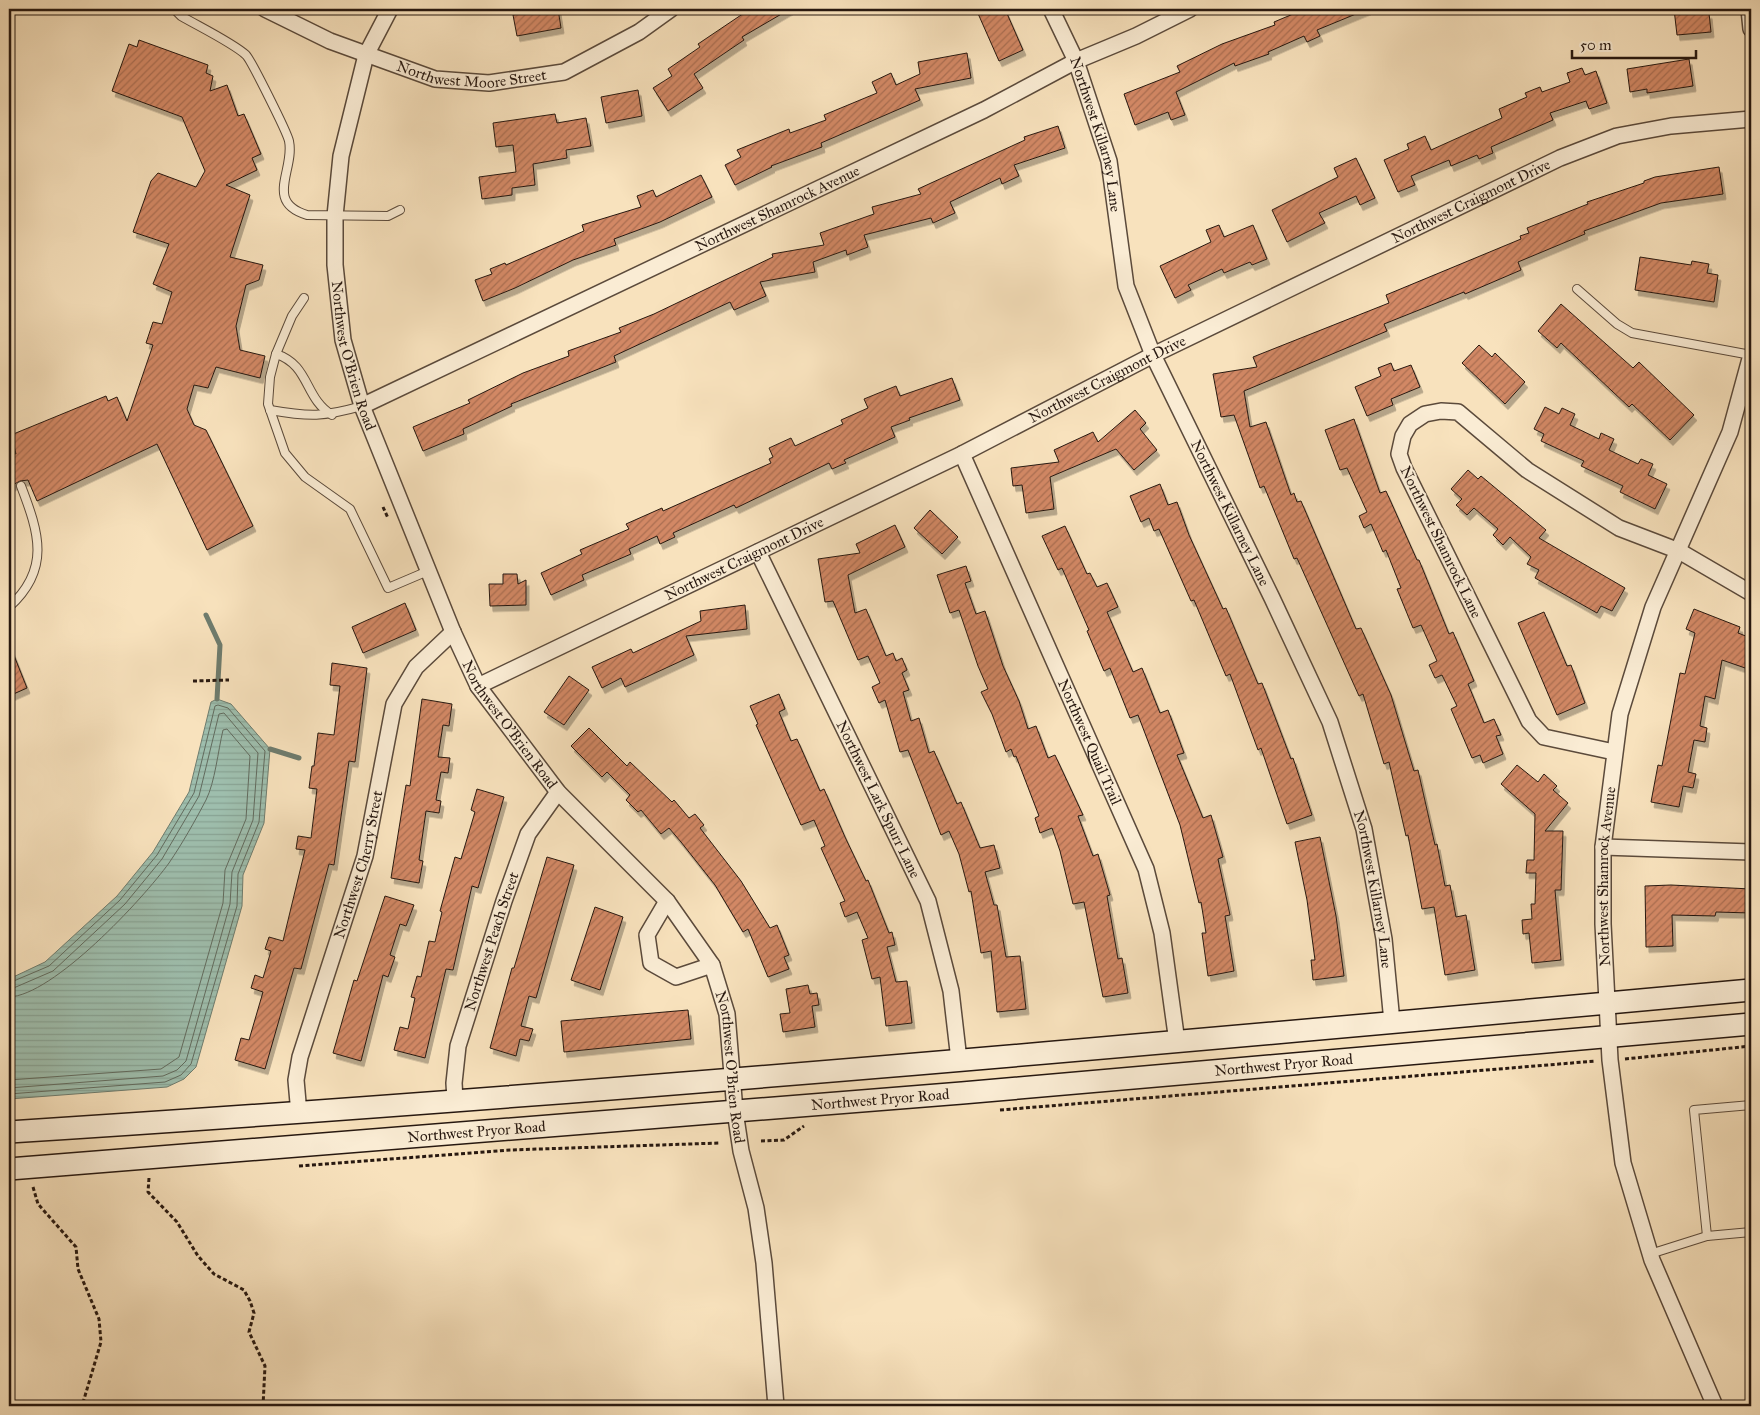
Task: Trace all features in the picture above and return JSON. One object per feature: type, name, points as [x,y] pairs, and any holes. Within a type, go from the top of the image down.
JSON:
[{"type":"main road","name":"Northwest Pryor Road","points":[[9,1132],[298,1114],[455,1100],[734,1080],[1751,990]]},
{"type":"main road","name":"Northwest Pryor Road","points":[[9,1168],[962,1093],[1751,1024]]},
{"type":"street","name":"Northwest Moore Street","points":[[265,9],[330,41],[435,79],[489,83],[564,72],[638,32],[671,9]]},
{"type":"street","name":"Northwest O'Brien Road","points":[[390,9],[366,55],[341,156],[335,216],[335,265],[343,340],[362,406],[453,632],[478,686],[558,792],[667,901],[712,965],[727,1014],[734,1080],[735,1111],[741,1151],[756,1208],[763,1254],[776,1406]]},
{"type":"street","name":"Northwest Killarney Lane","points":[[1051,9],[1076,61],[1109,161],[1126,286],[1153,355],[1272,598],[1330,722],[1364,829],[1382,929],[1392,1022]]},
{"type":"street","name":"Northwest Shamrock Avenue","points":[[362,406],[975,114],[1076,61],[1136,36],[1190,9]]},
{"type":"street","points":[[1749,9],[1751,29]]},
{"type":"street","name":"Northwest Craigmont Drive","points":[[478,686],[962,454],[1153,355],[1560,158],[1617,136],[1671,126],[1751,119]]},
{"type":"street","name":"Northwest Shamrock Avenue","points":[[1715,1406],[1650,1254],[1623,1163],[1610,1060],[1603,924],[1603,847],[1620,714],[1653,607],[1730,432],[1751,355]]},
{"type":"street","name":"Northwest Shamrock Lane","points":[[1614,752],[1544,737],[1529,720],[1404,468],[1400,454],[1403,436],[1410,424],[1425,414],[1440,411],[1458,412],[1527,470],[1619,528],[1679,551],[1751,593]]},
{"type":"street","name":"Northwest Quail Trail","points":[[962,454],[1146,869],[1162,933],[1177,1042]]},
{"type":"street","name":"Northwest Lark Spurr Lane","points":[[758,552],[928,901],[950,991],[960,1060]]},
{"type":"street","name":"Northwest Cherry Street","points":[[298,1114],[296,1080],[300,1057],[365,856],[394,704],[416,667],[453,632]]},
{"type":"street","name":"Northwest Peach Street","points":[[455,1100],[454,1083],[458,1046],[504,901],[528,834],[558,792]]},
{"type":"street","points":[[1603,847],[1751,852]]},
{"type":"street","points":[[667,901],[647,934],[651,963],[676,977],[712,965]]},
{"type":"lane","points":[[174,9],[181,16],[247,56],[289,141],[284,195],[287,205],[295,212],[307,215],[388,216],[400,210]]},
{"type":"lane","points":[[1577,289],[1617,324],[1632,333],[1751,355]]},
{"type":"lane","points":[[304,298],[292,316],[276,354],[270,377],[268,404],[285,453],[306,477],[350,509],[388,588],[428,571]]},
{"type":"lane","points":[[276,354],[288,358],[300,369],[321,408],[332,415]]},
{"type":"lane","points":[[270,410],[305,416],[332,415],[362,406]]},
{"type":"lane","points":[[9,607],[22,595],[32,580],[38,560],[39,538],[21,486]]},
{"type":"lane","points":[[1707,1236],[1694,1110],[1751,1105]]},
{"type":"lane","points":[[1650,1254],[1707,1236],[1751,1232]]},
{"type":"path","points":[[193,681],[229,680]]},
{"type":"path","points":[[991,1111],[1449,1075],[1751,1046]]},
{"type":"path","points":[[761,1141],[784,1140],[802,1126],[812,1125]]},
{"type":"path","points":[[295,1167],[510,1150],[720,1143]]},
{"type":"path","points":[[139,1179],[158,1177]]},
{"type":"path","points":[[148,1178],[148,1192],[177,1222],[198,1256],[214,1274],[244,1290],[250,1301],[254,1313],[250,1332],[265,1366],[263,1406]]},
{"type":"path","points":[[25,1187],[43,1186]]},
{"type":"path","points":[[33,1187],[38,1204],[76,1247],[78,1268],[99,1319],[101,1342],[82,1406]]},
{"type":"water","points":[[217,699],[231,704],[270,749],[264,823],[243,875],[242,906],[196,1067],[184,1079],[167,1087],[9,1099],[9,979],[45,962],[117,896],[153,852],[189,792],[211,702]]},
{"type":"building","points":[[558,9],[561,28],[517,36],[513,15]]},
{"type":"building","points":[[750,9],[790,9],[742,37],[744,40],[694,74],[703,88],[668,111],[653,88],[672,76],[668,69],[700,47],[698,44]]},
{"type":"building","points":[[976,9],[1005,9],[1023,50],[999,61]]},
{"type":"building","points":[[1305,9],[1368,9],[1317,30],[1320,36],[1307,42],[1304,36],[1268,52],[1269,54],[1235,66],[1234,63],[1176,92],[1185,115],[1171,120],[1168,112],[1135,125],[1124,94],[1180,72],[1177,66],[1222,44],[1275,25],[1274,22]]},
{"type":"building","points":[[1674,9],[1702,9],[1703,14],[1709,13],[1711,32],[1677,35]]},
{"type":"building","points":[[139,40],[208,65],[206,73],[213,76],[210,91],[227,85],[238,116],[244,114],[261,154],[252,158],[257,170],[226,185],[250,195],[230,257],[263,265],[259,280],[246,285],[236,326],[240,350],[265,356],[260,378],[216,367],[208,388],[194,385],[187,409],[194,425],[206,430],[253,526],[207,550],[157,444],[37,501],[28,480],[20,481],[9,487],[9,451],[16,454],[11,435],[106,396],[108,401],[117,397],[127,421],[153,345],[146,343],[153,322],[162,324],[172,292],[153,284],[169,244],[133,232],[151,181],[158,173],[196,187],[205,171],[182,117],[112,91],[129,44],[137,47]]},
{"type":"building","points":[[967,53],[971,78],[915,89],[920,100],[821,143],[822,147],[771,166],[735,185],[725,165],[741,157],[737,150],[789,129],[790,133],[826,120],[824,115],[877,93],[872,82],[891,73],[896,85],[920,74],[918,62]]},
{"type":"building","points":[[1689,59],[1693,86],[1647,93],[1647,89],[1630,92],[1627,69]]},
{"type":"building","points":[[1582,68],[1585,75],[1596,71],[1607,103],[1589,109],[1586,101],[1550,113],[1553,120],[1491,147],[1493,153],[1479,159],[1477,155],[1451,166],[1449,160],[1411,176],[1415,185],[1398,192],[1384,160],[1409,149],[1407,144],[1425,136],[1431,150],[1502,118],[1499,109],[1527,97],[1525,93],[1540,87],[1542,92],[1570,82],[1567,73]]},
{"type":"building","points":[[638,90],[642,116],[606,123],[601,97]]},
{"type":"building","points":[[555,114],[557,123],[586,118],[591,146],[566,150],[567,158],[533,164],[535,185],[512,188],[512,195],[482,199],[479,177],[516,172],[513,145],[496,147],[493,123]]},
{"type":"building","points":[[1058,126],[1065,148],[1014,165],[1019,176],[1002,184],[1000,178],[950,202],[955,213],[933,223],[931,218],[864,235],[868,247],[847,255],[846,250],[813,262],[815,272],[760,282],[766,296],[734,310],[730,302],[614,356],[616,362],[511,404],[512,406],[463,429],[464,434],[423,451],[413,427],[470,403],[468,400],[523,373],[569,356],[568,351],[621,332],[619,328],[654,314],[773,257],[772,254],[824,245],[820,233],[874,214],[872,207],[921,194],[918,189],[1025,140],[1024,137]]},
{"type":"building","points":[[1356,158],[1375,198],[1360,205],[1356,196],[1319,213],[1325,223],[1287,242],[1272,210],[1338,177],[1334,168]]},
{"type":"building","points":[[1719,167],[1723,194],[1661,203],[1584,231],[1585,234],[1518,262],[1521,270],[1465,294],[1464,292],[1384,324],[1387,331],[1244,391],[1250,427],[1266,422],[1291,495],[1294,493],[1297,502],[1301,501],[1356,629],[1361,628],[1391,695],[1414,771],[1418,770],[1435,845],[1437,844],[1445,886],[1450,885],[1456,917],[1466,915],[1475,970],[1445,975],[1434,907],[1422,909],[1408,835],[1406,836],[1389,762],[1384,764],[1363,694],[1359,696],[1297,558],[1294,559],[1264,486],[1260,488],[1234,415],[1221,417],[1213,374],[1257,367],[1253,357],[1389,303],[1386,295],[1521,239],[1520,236],[1529,233],[1527,228],[1588,204],[1587,202],[1644,183],[1644,181],[1655,177]]},
{"type":"building","points":[[701,175],[712,197],[660,222],[614,239],[616,245],[573,260],[483,301],[475,280],[492,274],[490,269],[505,263],[506,265],[584,231],[582,225],[641,207],[637,196],[653,190],[656,197]]},
{"type":"building","points":[[1219,225],[1224,237],[1253,225],[1267,259],[1252,265],[1250,262],[1224,273],[1222,269],[1188,285],[1191,290],[1175,298],[1160,266],[1211,242],[1206,230]]},
{"type":"building","points":[[1640,257],[1691,265],[1692,261],[1709,264],[1707,273],[1718,275],[1714,302],[1635,290]]},
{"type":"building","points":[[1561,304],[1633,368],[1639,362],[1694,415],[1670,440],[1632,404],[1629,407],[1561,343],[1557,348],[1538,331]]},
{"type":"building","points":[[1479,345],[1492,357],[1495,353],[1525,382],[1505,404],[1462,363]]},
{"type":"building","points":[[1391,363],[1394,371],[1411,365],[1420,387],[1391,399],[1393,405],[1367,416],[1355,387],[1381,376],[1378,368]]},
{"type":"building","points":[[952,378],[960,400],[909,418],[910,420],[891,427],[895,437],[844,460],[846,463],[832,469],[829,463],[736,508],[734,505],[673,533],[675,537],[660,544],[657,536],[629,549],[631,554],[582,575],[584,580],[551,595],[541,573],[582,554],[580,550],[629,529],[626,524],[662,508],[663,511],[771,463],[769,459],[773,457],[769,448],[791,438],[795,446],[843,424],[841,420],[868,408],[864,399],[896,386],[900,396]]},
{"type":"building","points":[[1545,407],[1559,414],[1562,408],[1575,414],[1570,425],[1599,439],[1601,433],[1614,439],[1609,450],[1638,464],[1641,459],[1653,464],[1648,475],[1667,484],[1655,509],[1620,492],[1623,486],[1581,466],[1584,461],[1541,441],[1544,434],[1534,429]]},
{"type":"building","points":[[1135,410],[1146,423],[1140,429],[1157,450],[1134,470],[1116,449],[1050,477],[1054,509],[1026,513],[1022,485],[1013,486],[1011,468],[1059,462],[1054,450],[1093,432],[1098,442]]},
{"type":"building","points":[[1354,419],[1380,493],[1386,491],[1417,560],[1419,560],[1449,634],[1453,632],[1474,681],[1468,684],[1484,723],[1494,719],[1501,735],[1496,736],[1503,754],[1483,763],[1480,755],[1472,758],[1451,709],[1457,706],[1442,675],[1435,678],[1429,665],[1437,661],[1421,625],[1413,628],[1397,589],[1401,588],[1386,550],[1383,552],[1371,524],[1364,528],[1359,516],[1367,512],[1347,468],[1340,470],[1325,430]]},
{"type":"building","points":[[1468,470],[1478,479],[1481,476],[1546,530],[1539,538],[1625,588],[1612,611],[1601,606],[1597,613],[1535,578],[1539,570],[1527,564],[1531,557],[1510,537],[1503,545],[1493,535],[1498,529],[1474,508],[1467,515],[1456,505],[1462,499],[1451,489]]},
{"type":"building","points":[[1160,484],[1168,505],[1177,502],[1189,535],[1223,609],[1226,608],[1258,684],[1262,683],[1291,759],[1293,758],[1312,815],[1287,824],[1261,748],[1258,750],[1230,674],[1226,676],[1194,600],[1191,601],[1159,529],[1154,531],[1149,518],[1141,522],[1130,496]]},
{"type":"building","points":[[930,510],[958,537],[942,554],[914,528]]},
{"type":"building","points":[[895,525],[905,547],[848,575],[855,613],[866,609],[886,656],[893,653],[896,661],[902,658],[907,670],[902,673],[909,690],[903,692],[911,721],[919,718],[929,753],[934,751],[957,804],[961,802],[980,848],[994,845],[1000,868],[985,872],[994,905],[997,905],[1006,957],[1020,956],[1026,1009],[997,1012],[991,951],[981,953],[971,891],[969,892],[959,854],[949,831],[941,835],[908,750],[900,752],[885,700],[879,703],[872,687],[880,683],[868,656],[858,660],[833,601],[825,602],[818,559],[860,553],[856,544]]},
{"type":"building","points":[[1065,526],[1087,574],[1090,573],[1097,587],[1107,583],[1118,607],[1107,612],[1133,672],[1142,668],[1160,713],[1168,710],[1184,753],[1177,755],[1203,818],[1211,815],[1223,857],[1218,859],[1230,915],[1225,916],[1234,971],[1208,976],[1202,933],[1206,933],[1201,902],[1199,903],[1180,825],[1138,715],[1130,718],[1110,668],[1104,671],[1087,631],[1089,630],[1062,568],[1058,570],[1042,536]]},
{"type":"building","points":[[966,566],[971,581],[965,583],[976,614],[985,611],[1003,666],[1019,701],[1028,729],[1036,726],[1048,758],[1055,755],[1083,815],[1078,816],[1093,856],[1098,854],[1110,895],[1107,896],[1118,959],[1122,958],[1128,993],[1103,997],[1084,902],[1073,904],[1060,851],[1052,828],[1040,833],[1035,818],[1039,816],[1016,756],[1014,757],[1011,749],[1006,752],[992,714],[981,692],[988,689],[959,610],[950,613],[937,575]]},
{"type":"building","points":[[503,574],[517,574],[518,584],[526,580],[526,605],[490,606],[489,584],[503,584]]},
{"type":"building","points":[[405,603],[416,630],[363,653],[352,627]]},
{"type":"building","points":[[745,605],[747,629],[686,636],[694,655],[625,687],[621,678],[602,688],[592,667],[631,649],[633,653],[701,621],[700,611]]},
{"type":"building","points":[[1694,609],[1740,627],[1738,633],[1751,638],[1751,670],[1722,660],[1715,699],[1705,696],[1700,726],[1707,728],[1705,742],[1694,740],[1688,772],[1696,774],[1693,788],[1683,786],[1679,807],[1651,802],[1658,765],[1662,766],[1680,673],[1685,674],[1695,633],[1686,629]]},
{"type":"building","points":[[1544,612],[1567,666],[1571,665],[1585,703],[1557,715],[1518,623]]},
{"type":"building","points":[[9,643],[27,688],[9,696]]},
{"type":"building","points":[[332,663],[367,668],[355,762],[349,761],[334,865],[329,864],[301,969],[294,968],[265,1069],[235,1060],[241,1038],[249,1040],[263,992],[251,988],[255,975],[263,978],[271,951],[265,949],[269,937],[283,941],[305,850],[296,849],[298,836],[311,838],[317,789],[309,788],[318,733],[334,735],[340,686],[330,685]]},
{"type":"building","points":[[569,676],[589,690],[564,725],[544,712]]},
{"type":"building","points":[[779,694],[785,709],[779,712],[791,741],[797,739],[820,791],[824,789],[866,881],[868,880],[889,933],[892,932],[895,945],[887,947],[896,982],[907,981],[912,1023],[886,1026],[880,977],[872,979],[862,940],[868,938],[857,912],[845,917],[840,903],[845,901],[821,848],[825,846],[814,820],[801,825],[756,725],[758,724],[750,706]]},
{"type":"building","points":[[422,699],[452,704],[449,726],[443,725],[438,757],[450,758],[448,773],[441,772],[436,800],[441,801],[439,813],[426,811],[419,860],[423,861],[419,883],[391,878],[406,785],[410,786]]},
{"type":"building","points":[[589,728],[627,766],[630,762],[672,802],[674,800],[689,818],[695,814],[704,825],[700,828],[741,881],[770,928],[777,925],[789,955],[784,957],[789,969],[768,977],[748,929],[743,932],[715,885],[681,842],[669,828],[661,834],[641,810],[638,812],[626,800],[630,795],[607,772],[602,777],[571,746]]},
{"type":"building","points":[[1517,765],[1538,782],[1544,774],[1557,786],[1553,790],[1568,803],[1545,831],[1563,831],[1561,890],[1555,890],[1561,960],[1532,963],[1529,933],[1523,934],[1522,920],[1532,919],[1531,904],[1535,904],[1536,873],[1526,873],[1527,860],[1534,860],[1535,814],[1501,784]]},
{"type":"building","points":[[477,789],[504,797],[478,888],[472,886],[453,970],[446,969],[425,1058],[394,1050],[400,1027],[408,1029],[415,998],[411,997],[417,976],[421,977],[429,941],[435,942],[442,912],[440,911],[455,857],[461,859],[475,812],[471,810]]},
{"type":"building","points":[[1320,837],[1336,916],[1344,976],[1313,980],[1311,960],[1315,960],[1307,900],[1295,842]]},
{"type":"building","points":[[547,857],[574,865],[536,998],[529,996],[521,1026],[533,1029],[529,1041],[520,1039],[516,1056],[490,1048],[512,968],[514,968]]},
{"type":"building","points":[[1671,885],[1751,889],[1751,913],[1716,912],[1715,916],[1672,915],[1673,946],[1646,947],[1645,886]]},
{"type":"building","points":[[385,896],[414,905],[406,926],[400,924],[390,955],[395,957],[388,977],[383,975],[361,1061],[333,1053],[354,980],[357,981]]},
{"type":"building","points":[[595,907],[623,917],[600,990],[571,980]]},
{"type":"building","points":[[808,985],[810,994],[817,993],[819,1005],[812,1006],[815,1027],[783,1032],[780,1014],[790,1013],[786,989]]},
{"type":"building","points":[[688,1010],[691,1039],[564,1052],[561,1021]]},
{"type":"waterway","points":[[206,615],[220,645],[217,699]]},
{"type":"waterway","points":[[270,749],[299,758]]}]
